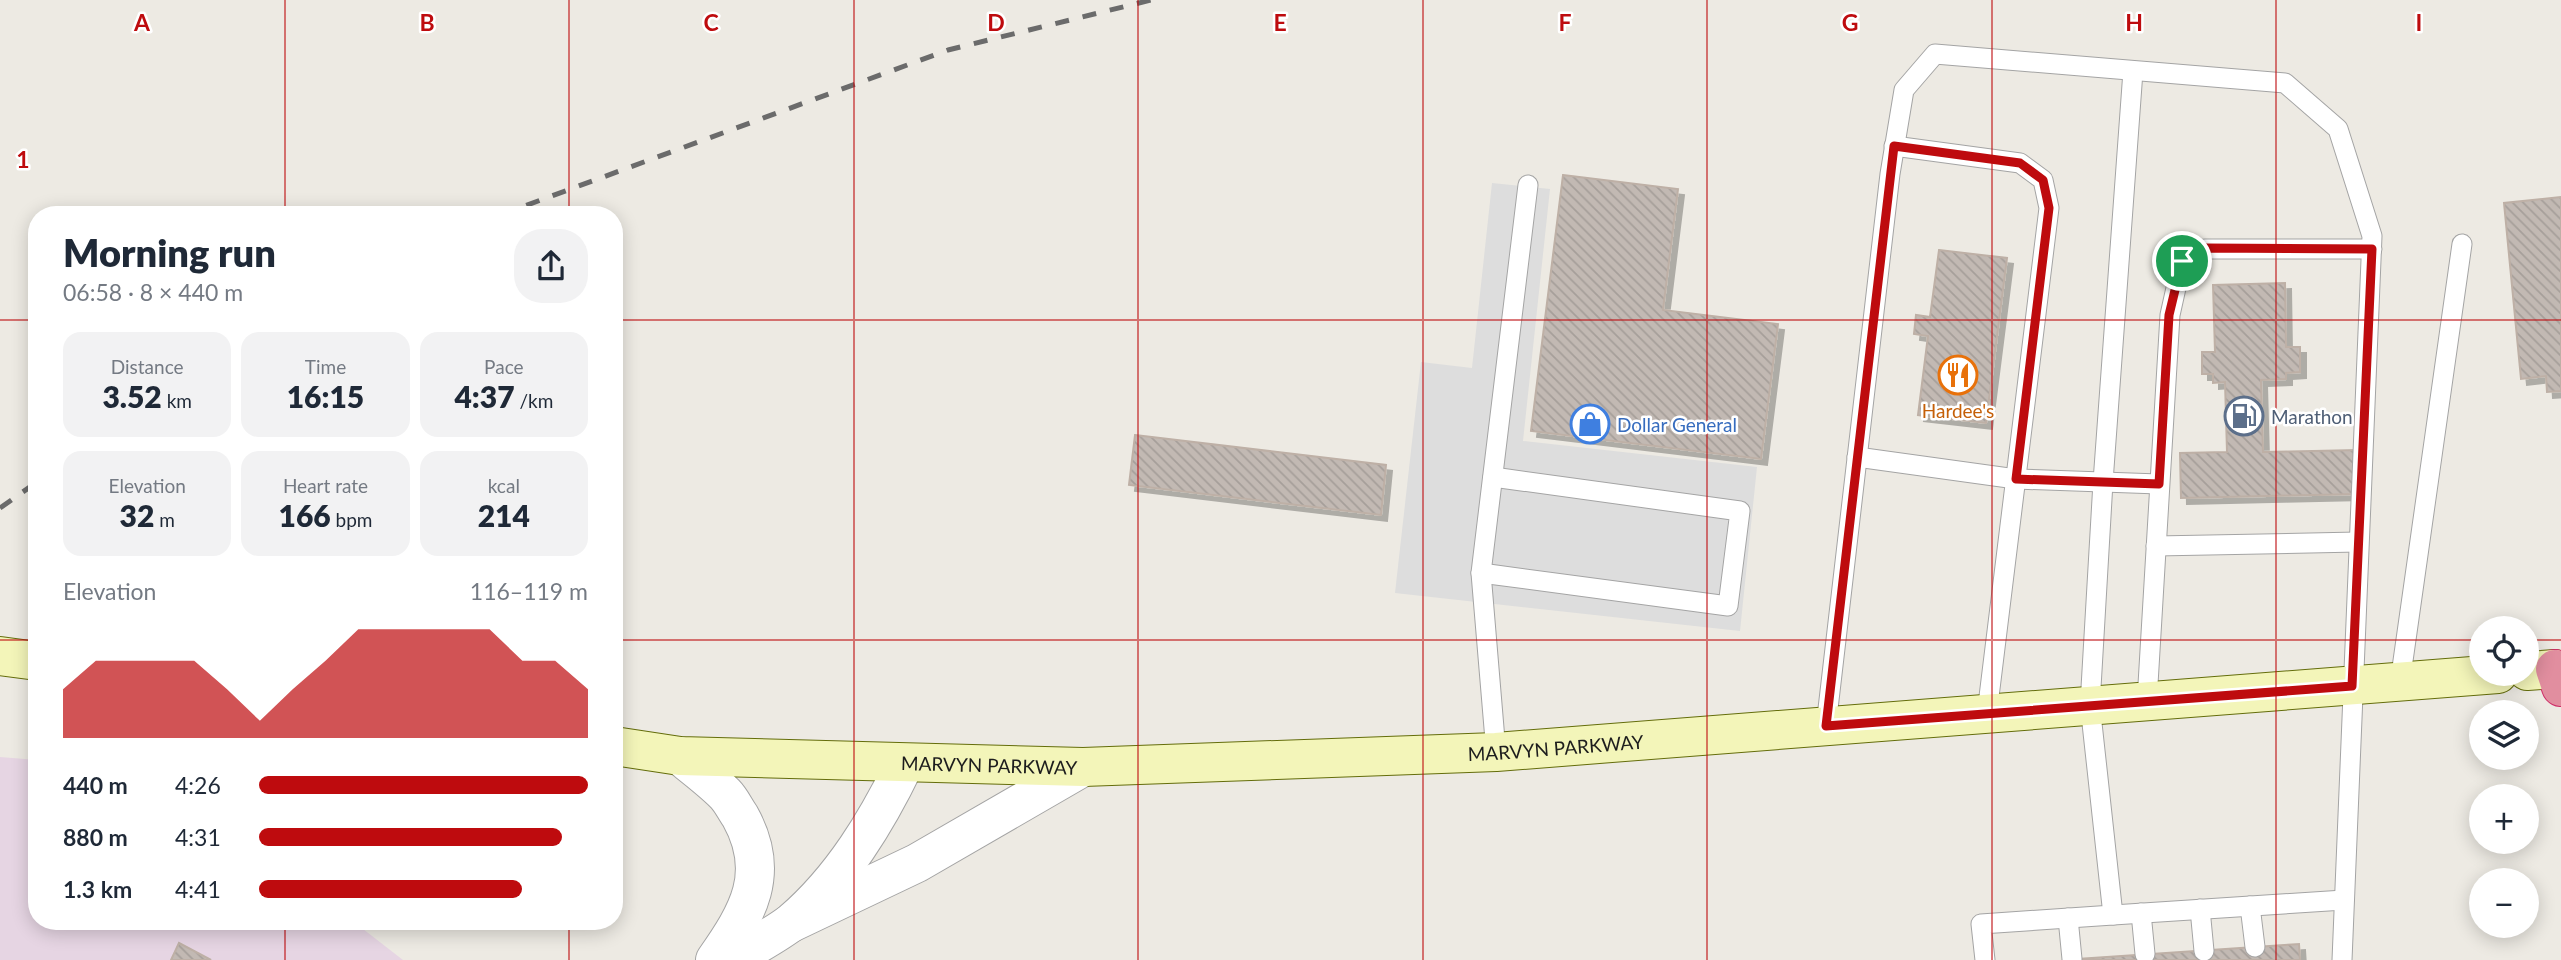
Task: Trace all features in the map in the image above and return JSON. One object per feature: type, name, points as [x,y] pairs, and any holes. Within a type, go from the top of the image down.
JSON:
[{"type":"main road","points":[[0,656],[28,660]]},
{"type":"main road","name":"MARVYN PARKWAY","points":[[623,747],[680,756],[1083,767],[1496,752],[2469,676]]},
{"type":"street","points":[[680,756],[728,796],[745,825],[752,845],[753,888],[748,907],[740,924],[715,960]]},
{"type":"street","points":[[790,923],[848,861],[883,806],[905,763]]},
{"type":"street","points":[[732,960],[790,923],[917,863],[1083,767]]},
{"type":"lane","points":[[1826,726],[1894,146],[1904,90],[1935,54],[2285,83],[2338,129],[2372,236],[2342,960]]},
{"type":"lane","points":[[2113,915],[2090,705],[2103,482],[2133,71]]},
{"type":"lane","points":[[1894,146],[2020,163],[2043,180],[2049,208],[1987,713]]},
{"type":"lane","points":[[1496,752],[1481,573],[1528,185]]},
{"type":"lane","points":[[2400,682],[2462,244]]},
{"type":"lane","points":[[2147,701],[2169,315],[2182,261],[2205,248],[2372,249]]},
{"type":"lane","points":[[1857,457],[2016,479],[2159,484]]},
{"type":"lane","points":[[1481,573],[1728,606],[1740,510],[1493,477]]},
{"type":"lane","points":[[2156,546],[2358,542]]},
{"type":"lane","points":[[1985,960],[1981,924],[2344,900]]},
{"type":"lane","points":[[2250,906],[2255,947]]},
{"type":"lane","points":[[2200,909],[2204,951]]},
{"type":"lane","points":[[2141,913],[2145,954]]},
{"type":"lane","points":[[2068,918],[2072,959]]},
{"type":"shaded area","points":[[1492,183],[1550,189],[1523,441],[1757,467],[1740,631],[1395,593],[1421,362],[1472,368]]},
{"type":"shaded area","points":[[0,757],[28,759],[28,930],[364,930],[403,960],[0,960]]},
{"type":"building","points":[[1563,175],[1678,189],[1663,310],[1778,324],[1761,459],[1531,431]]},
{"type":"building","points":[[2561,197],[2561,391],[2547,392],[2546,376],[2521,379],[2504,203]]},
{"type":"building","name":"Hardee's","points":[[1939,250],[2007,258],[1986,423],[1918,415],[1928,336],[1914,334],[1916,315],[1930,317]]},
{"type":"building","name":"Marathon","points":[[2285,283],[2286,347],[2300,347],[2300,372],[2286,373],[2286,379],[2261,380],[2263,452],[2357,450],[2358,494],[2181,498],[2180,453],[2227,452],[2225,382],[2213,383],[2213,374],[2202,374],[2202,352],[2215,352],[2213,285]]},
{"type":"building","points":[[1135,435],[1386,465],[1381,515],[1129,485]]},
{"type":"building","points":[[179,943],[211,960],[171,960]]},
{"type":"building","points":[[2299,944],[2300,960],[2062,960],[2255,947]]},
{"type":"railway","points":[[524,206],[948,50],[1151,0]]},
{"type":"railway","points":[[0,508],[28,488]]},
{"type":"place","name":"Hardee's","points":[[1958,375]]},
{"type":"place","name":"Marathon","points":[[2244,416]]},
{"type":"place","name":"Dollar General","points":[[1590,424]]},
{"type":"route","points":[[1894,146],[2020,163],[2043,180],[2049,208],[2016,479],[2159,484],[2169,315],[2182,261],[2205,248],[2372,249],[2352,686],[1826,726],[1894,146]]}]
